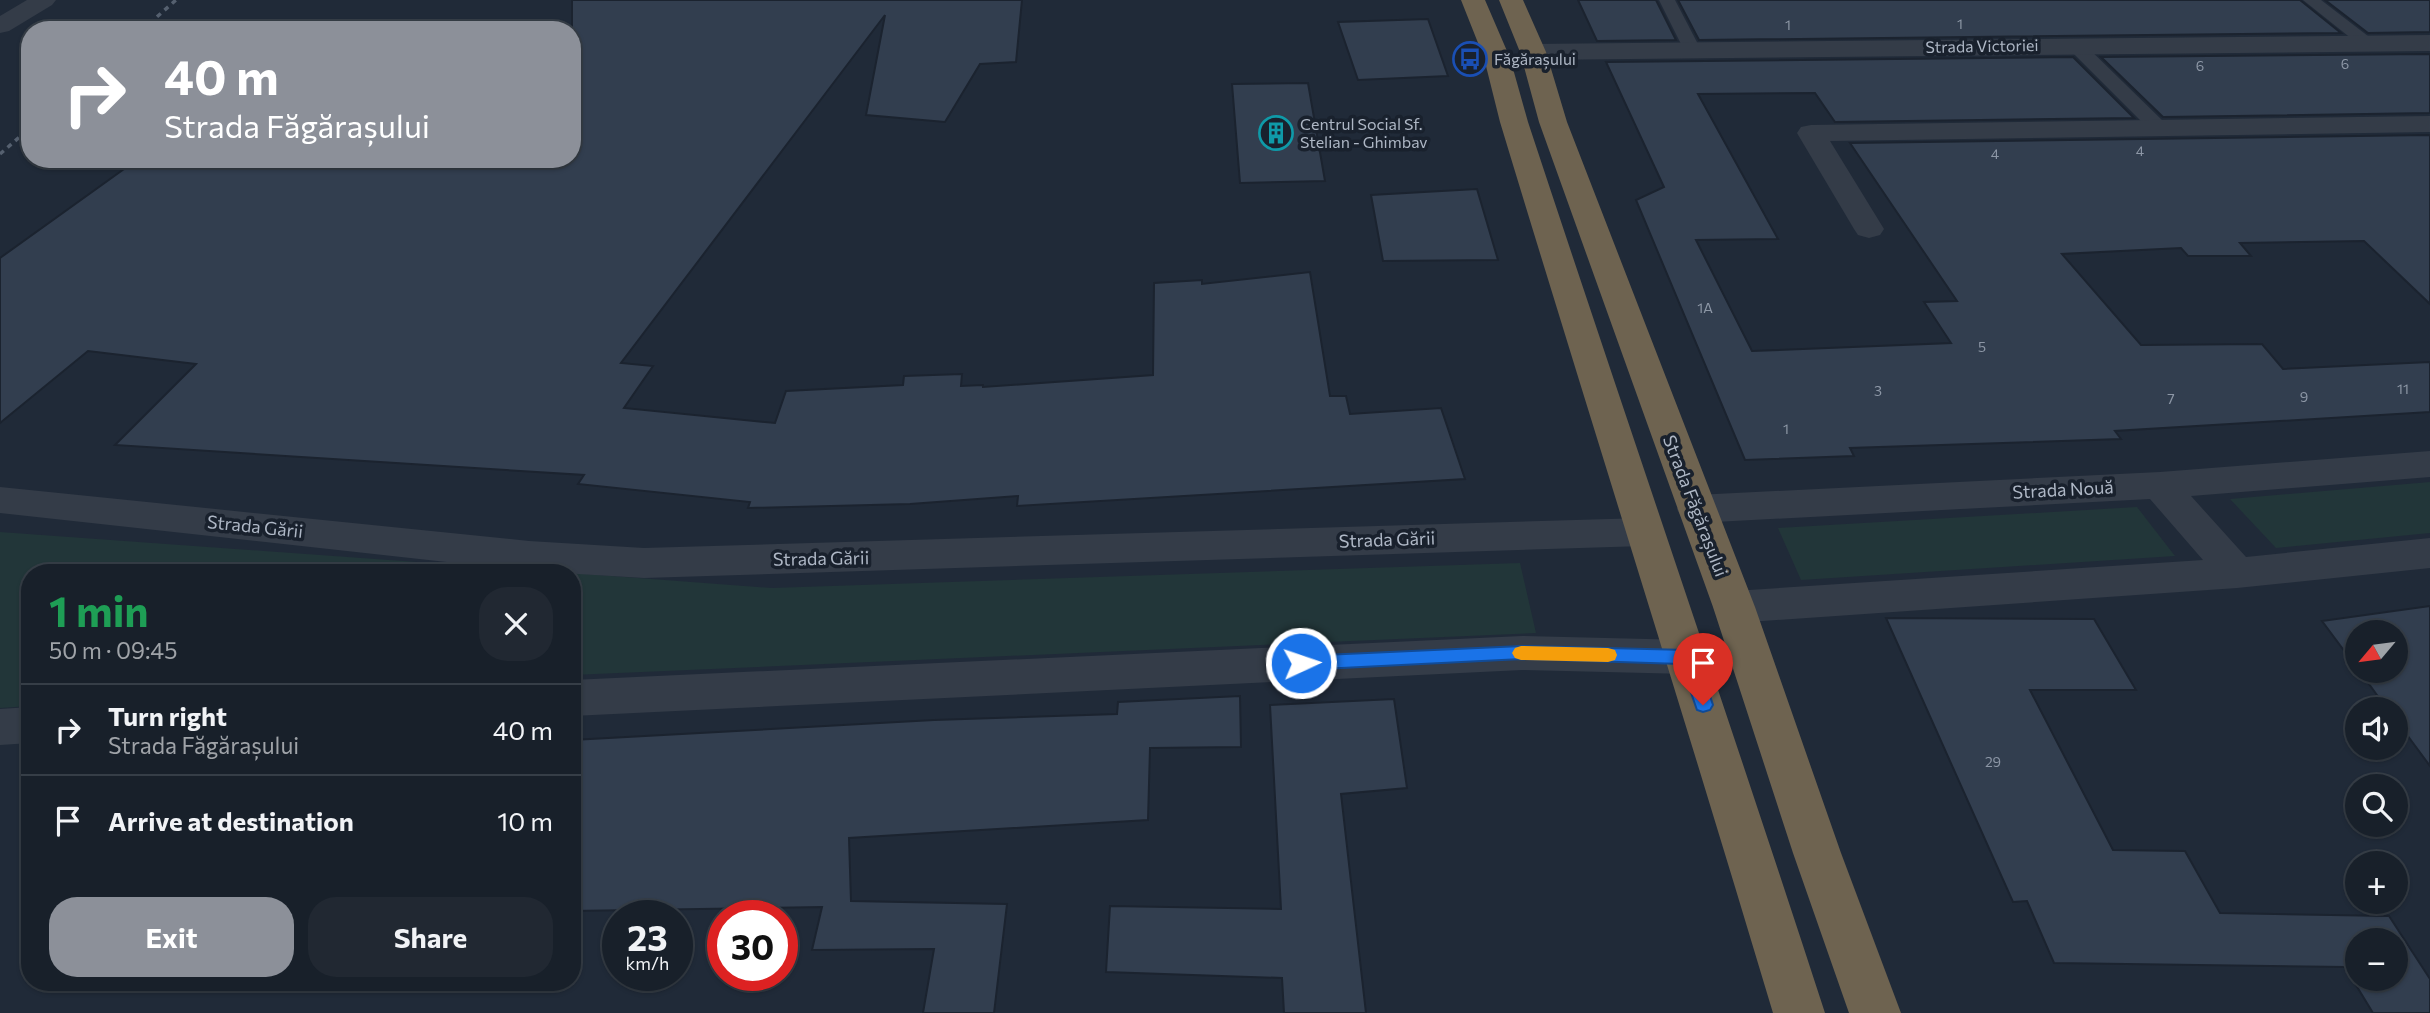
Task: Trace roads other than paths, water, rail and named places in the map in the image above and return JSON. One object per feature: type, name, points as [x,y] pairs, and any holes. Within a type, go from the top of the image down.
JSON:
[{"type":"highway","points":[[1473,0],[1497,58],[1514,121],[1644,532],[1688,657],[1799,1013]]},
{"type":"highway","name":"Strada Făgărașului","points":[[1511,0],[1533,52],[1553,122],[1734,607],[1875,1013]]},
{"type":"street","points":[[0,26],[44,0]]},
{"type":"street","name":"Strada Victoriei","points":[[1533,52],[1691,48],[2430,43]]},
{"type":"street","points":[[1870,229],[1811,133],[2430,124]]},
{"type":"street","name":"Strada Nouă","points":[[1696,509],[2160,485],[2430,464]]},
{"type":"street","points":[[2160,485],[2236,573]]},
{"type":"street","name":"Strada Gării","points":[[0,500],[529,556],[644,563],[1644,532]]},
{"type":"street","points":[[1734,607],[2236,573],[2430,553]]},
{"type":"street","points":[[581,698],[1522,653],[1688,657]]},
{"type":"street","points":[[0,727],[21,726]]},
{"type":"lane","points":[[1667,0],[1691,48]]},
{"type":"lane","points":[[2311,0],[2368,43]]},
{"type":"lane","points":[[2075,45],[2159,128]]},
{"type":"railway","points":[[152,21],[176,0]]},
{"type":"railway","points":[[0,154],[21,136]]},
{"type":"place","name":"Făgărașului","points":[[1470,59]]},
{"type":"place","name":"Centrul Social Sf. Stelian - Ghimbav","points":[[1276,133]]}]
